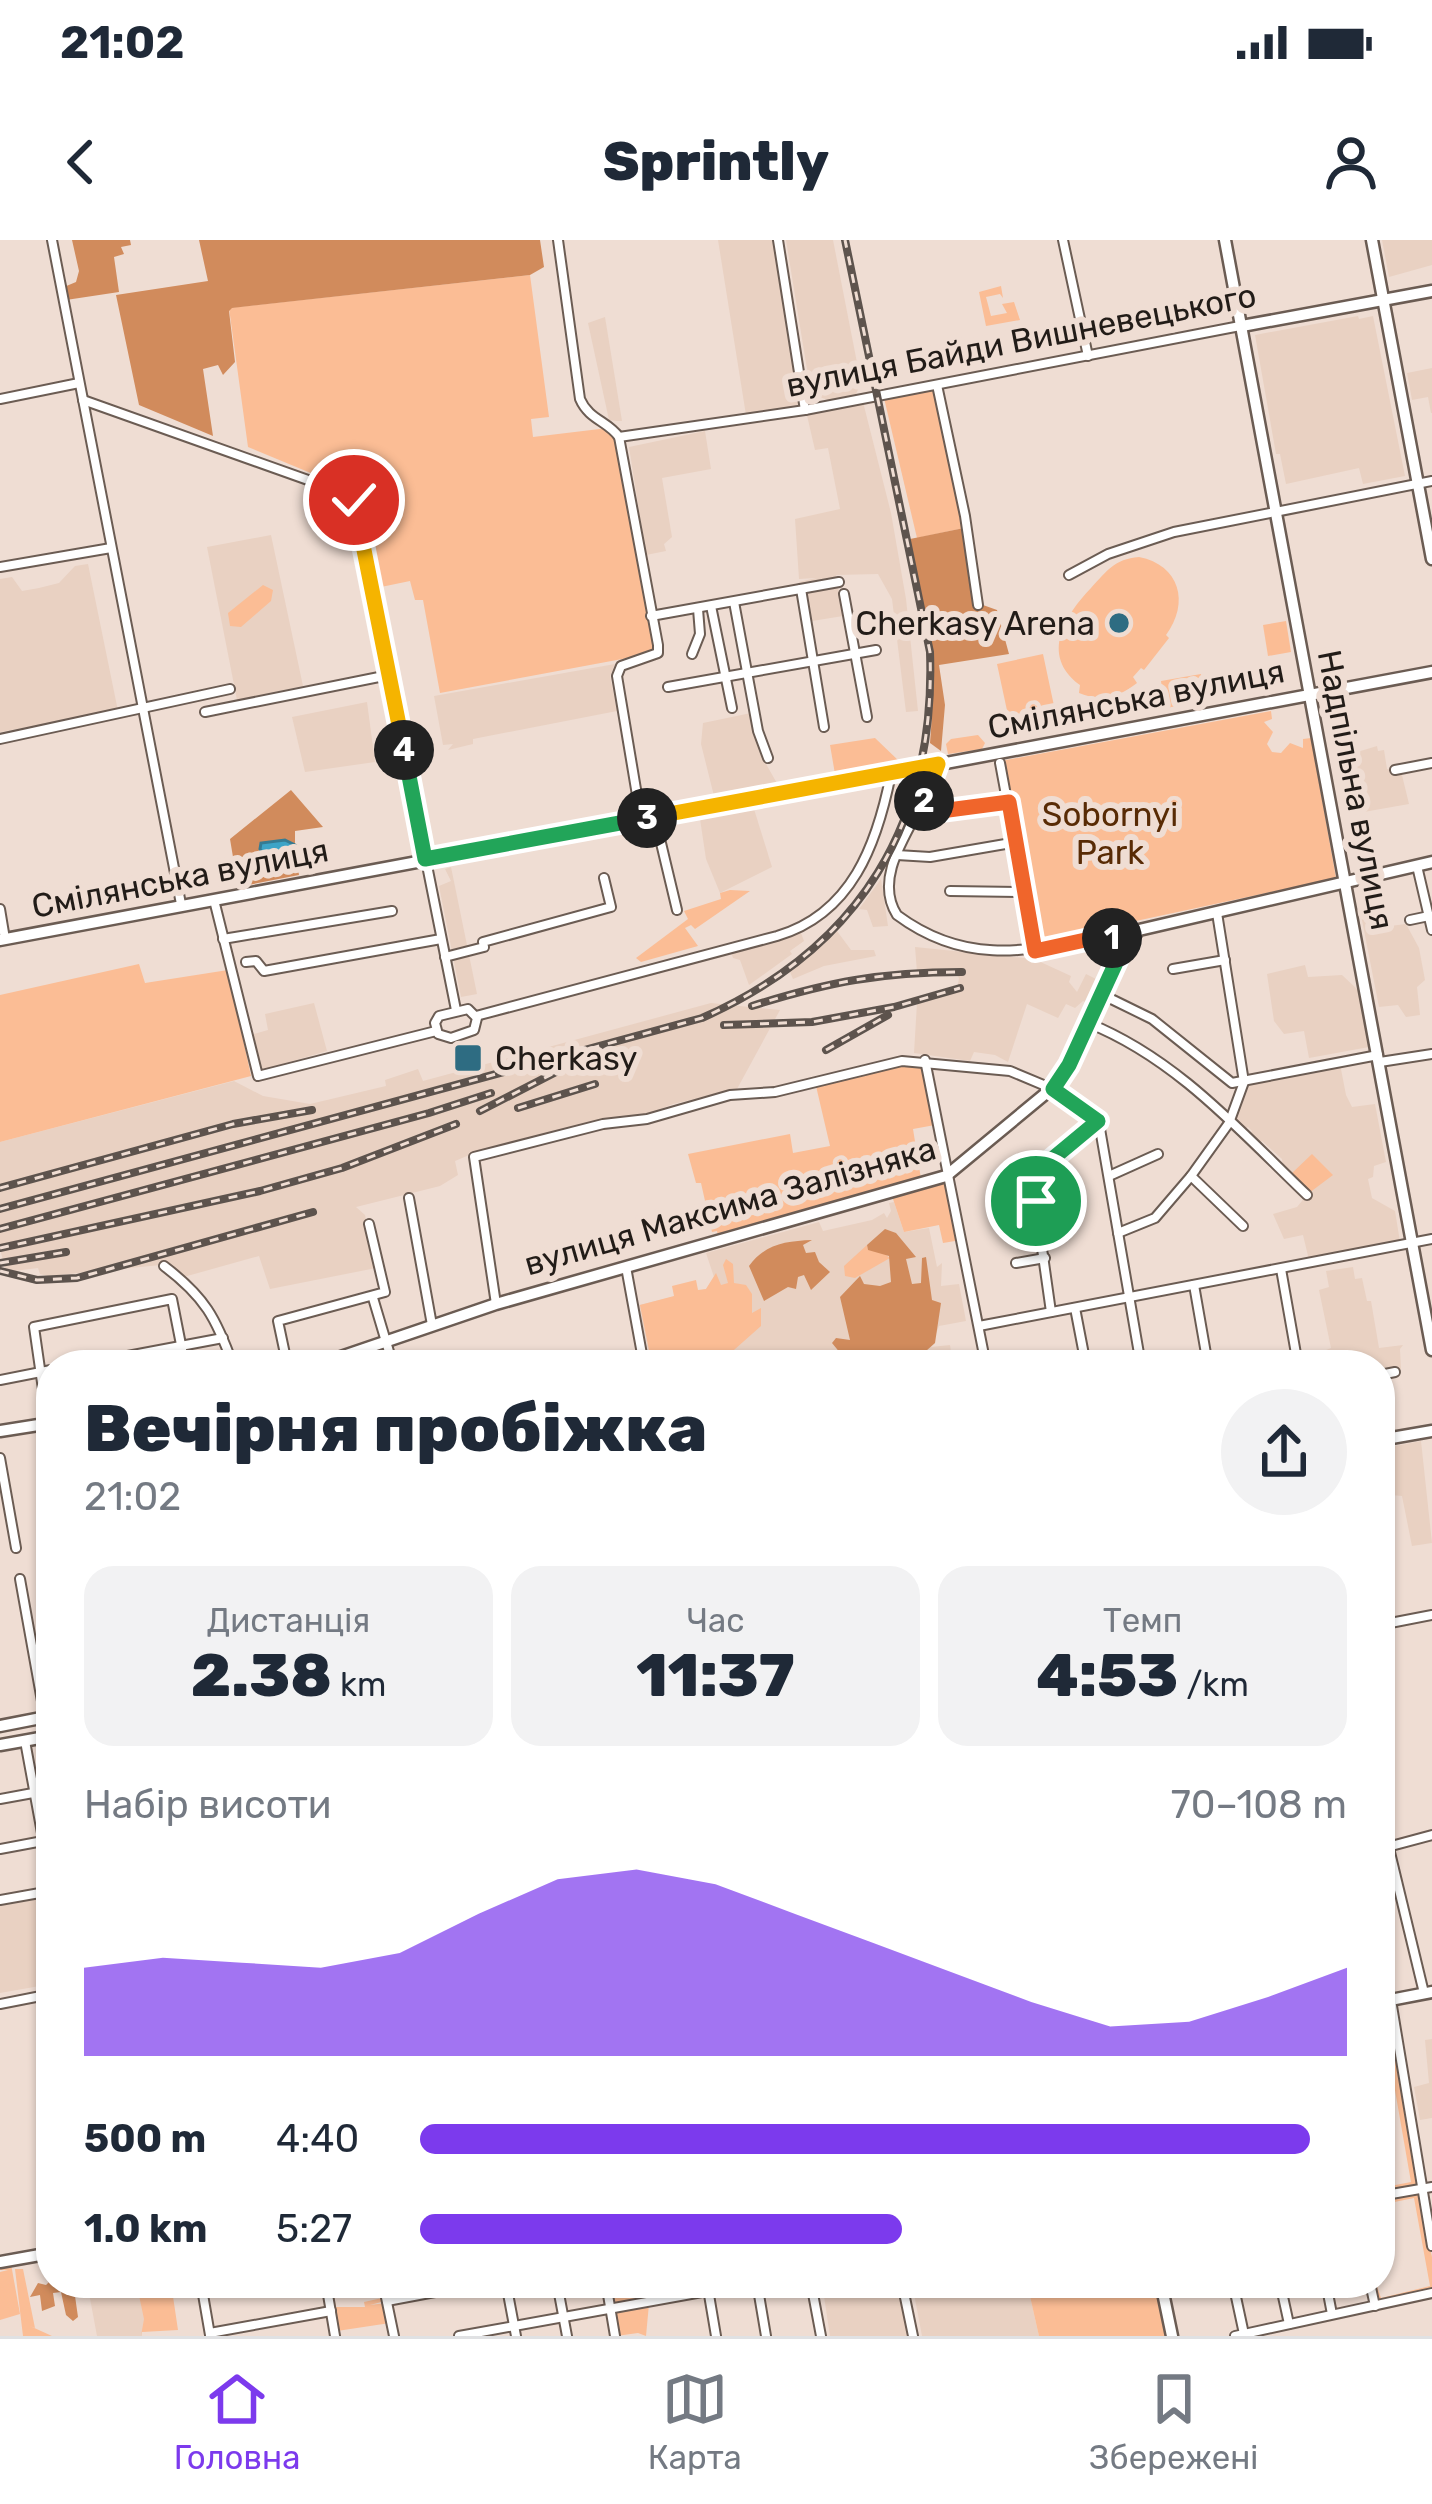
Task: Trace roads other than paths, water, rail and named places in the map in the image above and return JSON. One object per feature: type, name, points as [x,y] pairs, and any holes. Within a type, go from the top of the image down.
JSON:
[{"type":"main road","name":"Надпільна вулиця","points":[[1225,240],[1432,1350]]},
{"type":"main road","points":[[1372,240],[1432,559]]},
{"type":"main road","name":"вулиця Байди Вишневецького","points":[[1242,326],[1432,291]]},
{"type":"main road","name":"Смілянська вулиця","points":[[3,939],[1432,672]]},
{"type":"main road","points":[[1139,930],[1432,862]]},
{"type":"main road","name":"вулиця Максима Залізняка","points":[[360,1350],[496,1304],[949,1174],[1053,1089],[1069,1065],[1120,952],[1139,930]]},
{"type":"main road","points":[[0,1431],[36,1426]]},
{"type":"main road","points":[[1395,1437],[1432,1431]]},
{"type":"main road","points":[[0,1726],[36,1719]]},
{"type":"main road","points":[[0,1745],[36,1739]]},
{"type":"main road","points":[[1395,1999],[1428,1993]]},
{"type":"main road","points":[[0,2262],[36,2256]]},
{"type":"main road","points":[[1164,2298],[1172,2336]]},
{"type":"street","points":[[52,240],[181,904]]},
{"type":"street","points":[[558,240],[580,400],[590,416],[610,426],[619,437],[658,653],[621,666],[617,676],[648,818],[677,910]]},
{"type":"street","points":[[778,240],[805,410]]},
{"type":"street","points":[[1063,240],[1088,356]]},
{"type":"street","name":"вулиця Байди Вишневецького","points":[[619,437],[805,410],[1242,326]]},
{"type":"street","points":[[0,399],[80,383]]},
{"type":"street","points":[[937,385],[978,604]]},
{"type":"street","points":[[83,400],[328,484],[348,492],[354,500],[456,1010]]},
{"type":"street","points":[[1070,575],[1127,546],[1432,481]]},
{"type":"street","points":[[0,567],[111,548]]},
{"type":"street","points":[[651,616],[839,582]]},
{"type":"street","points":[[801,589],[824,727]]},
{"type":"street","points":[[844,594],[867,717]]},
{"type":"street","points":[[734,602],[758,731],[768,758]]},
{"type":"street","points":[[711,606],[732,708]]},
{"type":"street","points":[[692,654],[700,634],[698,609]]},
{"type":"street","points":[[668,687],[876,650]]},
{"type":"street","points":[[205,712],[388,675]]},
{"type":"street","points":[[0,739],[230,689]]},
{"type":"street","points":[[1000,763],[1035,951]]},
{"type":"street","points":[[938,764],[890,873],[892,910],[902,920],[950,946],[1035,951],[1139,930]]},
{"type":"street","points":[[1395,770],[1432,764]]},
{"type":"street","points":[[476,1016],[777,936],[815,921],[844,890],[873,845],[891,772]]},
{"type":"street","points":[[918,814],[1009,802]]},
{"type":"street","points":[[897,855],[928,857],[1017,842]]},
{"type":"street","points":[[1417,865],[1432,930]]},
{"type":"street","points":[[445,957],[611,907],[604,878]]},
{"type":"street","points":[[950,891],[1026,892]]},
{"type":"street","points":[[214,898],[258,1076],[436,1031],[448,1038],[469,1033],[477,1026],[476,1016],[468,1009],[439,1016],[436,1031]]},
{"type":"street","points":[[0,909],[3,939]]},
{"type":"street","points":[[223,939],[392,911]]},
{"type":"street","points":[[1118,1233],[1155,1218],[1191,1176],[1231,1120],[1245,1078],[1217,913]]},
{"type":"street","points":[[1410,920],[1429,916]]},
{"type":"street","points":[[1108,935],[1120,952]]},
{"type":"street","points":[[246,962],[256,961],[264,971],[442,939]]},
{"type":"street","points":[[1173,969],[1226,960]]},
{"type":"street","points":[[1101,994],[1152,1019],[1231,1082],[1432,1054]]},
{"type":"street","points":[[1088,1023],[1151,1054],[1231,1120],[1307,1195]]},
{"type":"street","points":[[925,1060],[983,1350]]},
{"type":"street","points":[[496,1304],[474,1157],[603,1124],[647,1119],[730,1095],[776,1092],[880,1063],[925,1060],[998,1068],[1053,1089],[1098,1121],[1138,1350]]},
{"type":"street","points":[[1051,1312],[1033,1175],[1098,1121]]},
{"type":"street","points":[[1109,1176],[1158,1154]]},
{"type":"street","points":[[1191,1176],[1243,1226]]},
{"type":"street","points":[[409,1198],[432,1325]]},
{"type":"street","points":[[1002,1206],[1058,1198]]},
{"type":"street","points":[[284,1350],[278,1321],[385,1292],[369,1224]]},
{"type":"street","points":[[979,1326],[1432,1239]]},
{"type":"street","points":[[1016,1263],[1045,1258]]},
{"type":"street","points":[[164,1266],[202,1298],[227,1350]]},
{"type":"street","points":[[626,1267],[641,1350]]},
{"type":"street","points":[[1281,1269],[1295,1350]]},
{"type":"street","points":[[1194,1285],[1205,1350]]},
{"type":"street","points":[[373,1298],[390,1350]]},
{"type":"street","points":[[36,1354],[34,1327],[172,1299],[182,1350]]},
{"type":"street","points":[[1076,1308],[1083,1350]]},
{"type":"street","points":[[165,1350],[223,1338]]},
{"type":"street","points":[[0,1380],[36,1373]]},
{"type":"street","points":[[0,1458],[16,1548]]},
{"type":"street","points":[[20,1579],[36,1658]]},
{"type":"street","points":[[1395,1622],[1432,1615]]},
{"type":"street","points":[[25,1741],[36,1807]]},
{"type":"street","points":[[0,1799],[33,1793]]},
{"type":"street","points":[[1395,1844],[1432,1835]]},
{"type":"street","points":[[0,1849],[36,1841]]},
{"type":"street","points":[[1395,1884],[1428,1993]]},
{"type":"street","points":[[0,1900],[36,1890]]},
{"type":"street","points":[[0,2004],[36,1997]]},
{"type":"street","points":[[1395,2045],[1427,2187],[1432,2246]]},
{"type":"street","points":[[1395,2193],[1427,2187]]},
{"type":"street","points":[[1235,2298],[1239,2335],[1432,2293]]},
{"type":"street","points":[[204,2298],[210,2335],[331,2311]]},
{"type":"street","points":[[329,2298],[335,2336]]},
{"type":"street","points":[[394,2336],[387,2300],[398,2298]]},
{"type":"street","points":[[509,2298],[515,2331]]},
{"type":"street","points":[[560,2298],[567,2336]]},
{"type":"street","points":[[609,2298],[615,2336]]},
{"type":"street","points":[[459,2336],[515,2331],[654,2298]]},
{"type":"street","points":[[709,2298],[716,2336]]},
{"type":"street","points":[[757,2298],[766,2336]]},
{"type":"street","points":[[814,2298],[821,2336]]},
{"type":"street","points":[[905,2298],[913,2336]]},
{"type":"street","points":[[1283,2298],[1289,2324]]},
{"type":"street","points":[[1329,2298],[1332,2314]]},
{"type":"street","points":[[1373,2298],[1375,2306]]},
{"type":"water","points":[[285,840],[295,845],[298,856],[266,860],[261,843]]},
{"type":"railway","points":[[0,1209],[702,1018],[757,989],[805,955],[845,917],[878,873],[902,824],[919,771],[928,714],[930,652],[845,240]]},
{"type":"railway","points":[[752,1006],[855,980],[962,972]]},
{"type":"railway","points":[[724,1025],[812,1022],[894,1007],[960,988]]},
{"type":"railway","points":[[826,1050],[888,1015]]},
{"type":"railway","points":[[480,1111],[560,1070]]},
{"type":"railway","points":[[518,1108],[595,1084]]},
{"type":"railway","points":[[0,1229],[491,1093]]},
{"type":"railway","points":[[0,1188],[233,1124],[312,1110]]},
{"type":"railway","points":[[0,1248],[260,1191],[342,1168],[456,1124]]},
{"type":"railway","points":[[0,1271],[37,1280],[77,1278],[313,1212]]},
{"type":"railway","points":[[0,1263],[66,1252]]},
{"type":"place","name":"Cherkasy Arena","points":[[1119,623]]},
{"type":"place","name":"Cherkasy","points":[[468,1058]]},
{"type":"park label","name":"Sobornyi Park","points":[[1110,833]]}]
